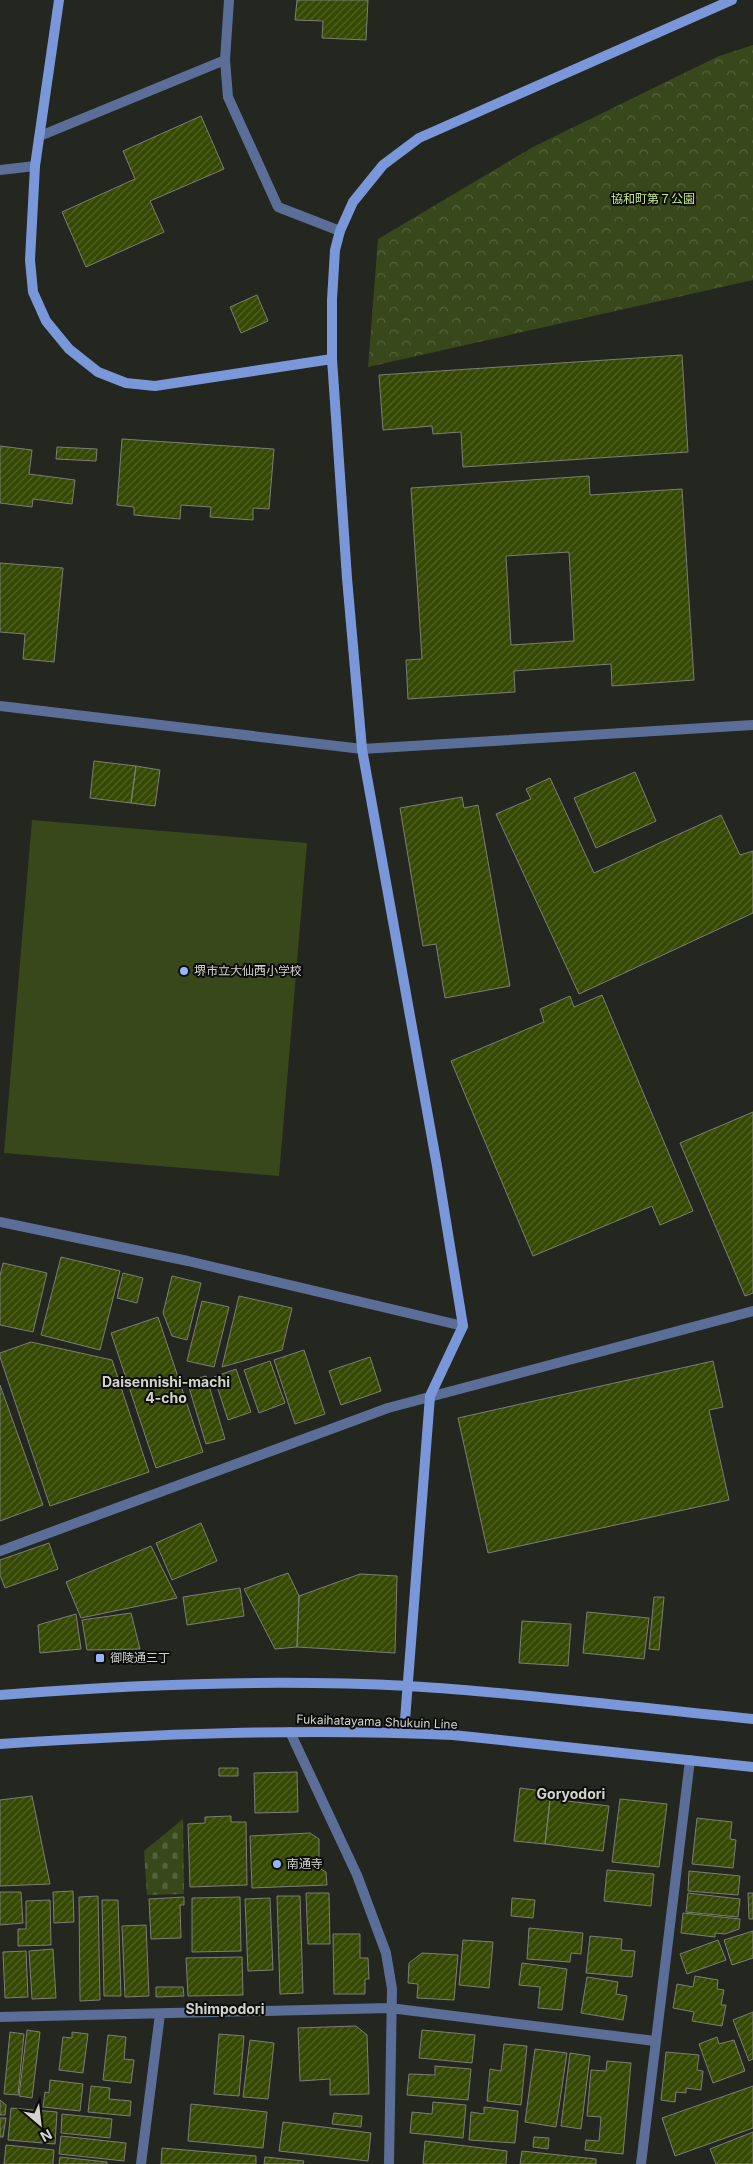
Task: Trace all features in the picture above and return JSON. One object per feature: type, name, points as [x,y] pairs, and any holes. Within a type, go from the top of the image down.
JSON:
[{"type":"street","points":[[60,0],[35,166],[30,260],[33,292],[46,321],[69,349],[98,372],[126,383],[155,386],[332,359]]},
{"type":"street","points":[[229,0],[225,60],[228,97],[278,207],[340,231]]},
{"type":"street","points":[[404,1733],[430,1396],[463,1326],[437,1166],[362,749],[346,569],[332,359],[332,300],[335,250],[340,231],[353,202],[383,165],[419,138],[732,0]]},
{"type":"street","points":[[40,136],[225,60]]},
{"type":"street","points":[[0,170],[35,166]]},
{"type":"street","points":[[0,706],[362,749],[753,725]]},
{"type":"street","points":[[0,1222],[188,1261],[463,1326]]},
{"type":"street","points":[[0,1551],[388,1408],[753,1311]]},
{"type":"street","points":[[0,1695],[99,1687],[254,1682],[407,1686],[753,1719]]},
{"type":"street","points":[[290,1732],[357,1875],[376,1921],[386,1953],[392,1989],[390,2008],[389,2164]]},
{"type":"street","name":"Fukaihatayama Shukuin Line","points":[[0,1744],[90,1738],[290,1732],[404,1733],[453,1735],[753,1767]]},
{"type":"street","points":[[641,2164],[690,1760]]},
{"type":"street","points":[[0,2017],[390,2008],[655,2041]]},
{"type":"street","points":[[142,2164],[160,2014]]},
{"type":"green space","name":"協和町第７公園","points":[[753,45],[753,280],[368,367],[378,239],[533,147],[719,56]]},
{"type":"green space","points":[[32,820],[307,843],[279,1176],[4,1153]]},
{"type":"green space","points":[[183,1819],[184,1894],[147,1895],[144,1851]]},
{"type":"building","points":[[297,0],[368,0],[366,40],[322,38],[323,21],[295,20]]},
{"type":"building","points":[[201,116],[224,169],[150,201],[164,232],[86,267],[62,212],[135,179],[123,151]]},
{"type":"building","points":[[257,295],[268,321],[241,333],[230,307]]},
{"type":"building","points":[[682,355],[688,452],[463,467],[461,432],[433,434],[432,426],[383,430],[379,375]]},
{"type":"building","points":[[122,439],[274,449],[269,509],[253,508],[253,520],[210,517],[211,507],[181,505],[180,519],[134,515],[134,507],[117,505]]},
{"type":"building","points":[[0,446],[32,450],[29,474],[75,480],[72,504],[33,499],[32,507],[0,503]]},
{"type":"building","points":[[57,447],[97,449],[96,461],[56,459]]},
{"type":"building","points":[[589,476],[590,495],[682,489],[694,680],[612,686],[611,664],[514,671],[515,692],[408,699],[406,660],[422,659],[411,488]],"holes":[[[569,552],[574,641],[511,645],[506,556]]]},
{"type":"building","points":[[0,563],[63,568],[54,662],[23,659],[25,634],[0,632]]},
{"type":"building","points":[[94,761],[136,766],[131,803],[90,798]]},
{"type":"building","points":[[136,766],[160,770],[155,806],[131,803]]},
{"type":"building","points":[[635,772],[656,821],[596,848],[574,798]]},
{"type":"building","points":[[550,778],[594,873],[721,815],[740,855],[753,851],[753,913],[579,994],[496,814],[531,799],[526,789]]},
{"type":"building","points":[[462,797],[464,808],[478,805],[510,986],[445,998],[436,944],[423,946],[400,808]]},
{"type":"building","points":[[602,995],[693,1211],[660,1225],[652,1206],[533,1256],[451,1061],[544,1022],[540,1009],[570,996],[574,1007]]},
{"type":"building","points":[[753,1112],[753,1293],[745,1296],[680,1143]]},
{"type":"building","points":[[61,1257],[120,1271],[100,1350],[41,1335]]},
{"type":"building","points":[[3,1263],[47,1273],[33,1332],[0,1325],[0,1276]]},
{"type":"building","points":[[123,1273],[143,1278],[137,1303],[117,1298]]},
{"type":"building","points":[[172,1276],[201,1283],[187,1340],[172,1336],[163,1313]]},
{"type":"building","points":[[239,1296],[292,1308],[282,1350],[222,1367]]},
{"type":"building","points":[[202,1301],[229,1307],[214,1367],[187,1361]]},
{"type":"building","points":[[158,1317],[203,1452],[156,1468],[111,1333]]},
{"type":"building","points":[[31,1342],[112,1360],[149,1472],[50,1506],[0,1357],[0,1353]]},
{"type":"building","points":[[304,1350],[325,1414],[295,1424],[274,1360]]},
{"type":"building","points":[[370,1357],[381,1391],[341,1405],[329,1371]]},
{"type":"building","points":[[270,1361],[285,1403],[259,1413],[244,1370]]},
{"type":"building","points":[[713,1361],[723,1407],[709,1410],[729,1500],[488,1553],[458,1418]]},
{"type":"building","points":[[236,1369],[251,1412],[228,1420],[214,1377]]},
{"type":"building","points":[[206,1376],[225,1439],[206,1444],[187,1381]]},
{"type":"building","points":[[0,1385],[43,1505],[0,1521]]},
{"type":"building","points":[[201,1523],[217,1561],[172,1580],[156,1543]]},
{"type":"building","points":[[49,1543],[58,1569],[5,1588],[0,1575],[0,1560]]},
{"type":"building","points":[[151,1546],[177,1598],[81,1618],[66,1582]]},
{"type":"building","points":[[288,1573],[299,1596],[297,1647],[275,1649],[244,1589]]},
{"type":"building","points":[[360,1574],[397,1576],[395,1653],[297,1647],[299,1596]]},
{"type":"building","points":[[240,1588],[244,1616],[187,1625],[183,1597]]},
{"type":"building","points":[[654,1597],[664,1597],[659,1650],[649,1649]]},
{"type":"building","points":[[587,1612],[649,1618],[644,1659],[583,1653]]},
{"type":"building","points":[[131,1613],[140,1649],[87,1650],[82,1620]]},
{"type":"building","points":[[76,1614],[81,1649],[40,1653],[38,1625]]},
{"type":"building","points":[[522,1621],[571,1624],[568,1666],[519,1663]]},
{"type":"building","points":[[219,1768],[238,1768],[238,1776],[219,1776]]},
{"type":"building","points":[[297,1772],[298,1812],[255,1813],[254,1773]]},
{"type":"building","points":[[520,1788],[551,1792],[545,1844],[514,1841]]},
{"type":"building","points":[[32,1796],[50,1884],[0,1886],[0,1800]]},
{"type":"building","points":[[550,1799],[609,1806],[603,1851],[545,1844]]},
{"type":"building","points":[[620,1799],[667,1804],[659,1867],[612,1862]]},
{"type":"building","points":[[231,1816],[231,1822],[246,1822],[247,1885],[190,1887],[188,1824],[205,1823],[205,1817]]},
{"type":"building","points":[[697,1818],[732,1822],[730,1839],[736,1840],[733,1868],[692,1864]]},
{"type":"building","points":[[310,1833],[319,1839],[319,1868],[326,1872],[327,1885],[252,1888],[250,1836]]},
{"type":"building","points":[[607,1870],[654,1874],[651,1906],[604,1901]]},
{"type":"building","points":[[689,1871],[740,1876],[738,1895],[688,1891]]},
{"type":"building","points":[[73,1891],[74,1922],[54,1923],[53,1892]]},
{"type":"building","points":[[0,1892],[21,1892],[23,1923],[0,1925]]},
{"type":"building","points":[[306,1893],[329,1893],[330,1944],[308,1944]]},
{"type":"building","points":[[688,1893],[740,1899],[738,1917],[686,1912]]},
{"type":"building","points":[[748,1893],[753,1893],[753,1919],[749,1919]]},
{"type":"building","points":[[98,1896],[100,2000],[80,2001],[79,1897]]},
{"type":"building","points":[[277,1896],[300,1896],[303,1993],[280,1994]]},
{"type":"building","points":[[184,1897],[184,1905],[180,1905],[181,1938],[151,1939],[149,1899]]},
{"type":"building","points":[[240,1897],[241,1951],[192,1952],[192,1898]]},
{"type":"building","points":[[270,1898],[273,1970],[248,1971],[245,1899]]},
{"type":"building","points":[[512,1898],[535,1900],[533,1918],[511,1916]]},
{"type":"building","points":[[50,1900],[51,1945],[18,1946],[18,1929],[26,1929],[26,1901]]},
{"type":"building","points":[[102,1900],[118,1900],[121,1996],[104,1996]]},
{"type":"building","points":[[683,1913],[740,1919],[739,1929],[725,1934],[715,1933],[715,1937],[681,1933]]},
{"type":"building","points":[[146,1925],[149,1996],[125,1997],[122,1926]]},
{"type":"building","points":[[529,1928],[583,1933],[581,1954],[571,1953],[570,1962],[527,1959]]},
{"type":"building","points":[[753,1931],[753,1958],[732,1965],[724,1940]]},
{"type":"building","points":[[333,1934],[360,1934],[360,1958],[368,1958],[369,1979],[365,1979],[365,1994],[334,1994]]},
{"type":"building","points":[[590,1936],[622,1939],[621,1950],[635,1951],[632,1977],[586,1973]]},
{"type":"building","points":[[463,1940],[493,1942],[489,1988],[459,1985]]},
{"type":"building","points":[[718,1940],[726,1960],[687,1974],[680,1954]]},
{"type":"building","points":[[53,1949],[56,1998],[32,1999],[29,1951]]},
{"type":"building","points":[[26,1951],[28,1997],[5,1998],[3,1952]]},
{"type":"building","points":[[422,1953],[458,1955],[454,2000],[417,1998],[418,1984],[408,1983],[409,1963]]},
{"type":"building","points":[[242,1957],[243,1995],[188,1996],[186,1958]]},
{"type":"building","points":[[522,1963],[567,1969],[562,2010],[538,2008],[540,1987],[519,1985]]},
{"type":"building","points":[[695,1976],[718,1980],[717,1989],[724,1990],[721,2005],[726,2005],[722,2026],[692,2021],[694,2012],[673,2008],[677,1984],[693,1987]]},
{"type":"building","points":[[587,1977],[618,1982],[616,1994],[627,1996],[623,2020],[581,2013]]},
{"type":"building","points":[[156,1987],[183,1987],[184,1996],[156,1997]]},
{"type":"building","points":[[753,2012],[753,2059],[749,2061],[733,2020]]},
{"type":"building","points":[[356,2026],[367,2035],[369,2094],[330,2095],[330,2079],[300,2081],[298,2028]]},
{"type":"building","points":[[27,2030],[40,2032],[32,2098],[19,2096]]},
{"type":"building","points":[[422,2030],[475,2035],[472,2063],[419,2058]]},
{"type":"building","points":[[10,2032],[24,2034],[18,2095],[4,2094]]},
{"type":"building","points":[[72,2032],[88,2034],[83,2073],[59,2070],[63,2037],[72,2038]]},
{"type":"building","points":[[219,2034],[244,2036],[239,2096],[214,2094]]},
{"type":"building","points":[[108,2035],[126,2037],[124,2059],[134,2060],[131,2083],[103,2080]]},
{"type":"building","points":[[717,2037],[719,2044],[734,2040],[745,2071],[713,2083],[699,2044]]},
{"type":"building","points":[[250,2040],[274,2043],[268,2099],[243,2097]]},
{"type":"building","points":[[504,2044],[527,2046],[521,2105],[487,2101],[490,2069],[501,2071]]},
{"type":"building","points":[[535,2049],[567,2053],[556,2127],[525,2122]]},
{"type":"building","points":[[666,2052],[699,2055],[697,2070],[703,2071],[701,2090],[686,2088],[686,2093],[676,2092],[675,2102],[661,2100]]},
{"type":"building","points":[[570,2053],[590,2056],[581,2129],[561,2126]]},
{"type":"building","points":[[607,2061],[631,2063],[623,2154],[585,2150],[586,2140],[599,2141],[601,2117],[587,2116],[591,2070],[606,2071]]},
{"type":"building","points":[[435,2066],[471,2069],[468,2100],[407,2095],[409,2074],[435,2075]]},
{"type":"building","points":[[50,2080],[83,2084],[80,2111],[43,2107],[45,2092],[49,2093]]},
{"type":"building","points":[[91,2086],[110,2088],[109,2099],[131,2101],[130,2116],[88,2112]]},
{"type":"building","points":[[753,2086],[753,2128],[675,2156],[662,2118]]},
{"type":"building","points":[[0,2100],[6,2105],[5,2115],[0,2115]]},
{"type":"building","points":[[433,2102],[466,2105],[463,2138],[410,2133],[412,2112],[432,2114]]},
{"type":"building","points":[[191,2104],[267,2112],[263,2148],[188,2141]]},
{"type":"building","points":[[484,2107],[518,2111],[515,2143],[469,2140],[471,2112],[484,2114]]},
{"type":"building","points":[[11,2108],[57,2112],[55,2144],[8,2140]]},
{"type":"building","points":[[334,2113],[362,2116],[361,2127],[332,2124]]},
{"type":"building","points":[[62,2114],[112,2119],[110,2138],[61,2133]]},
{"type":"building","points":[[0,2118],[6,2118],[3,2137],[0,2137]]},
{"type":"building","points":[[283,2122],[371,2133],[368,2161],[279,2151]]},
{"type":"building","points":[[753,2132],[753,2164],[716,2164],[710,2149]]},
{"type":"building","points":[[61,2136],[126,2143],[124,2161],[59,2154]]},
{"type":"building","points":[[534,2137],[549,2138],[548,2149],[533,2147]]},
{"type":"building","points":[[425,2141],[507,2151],[506,2164],[423,2164]]},
{"type":"building","points":[[6,2145],[54,2150],[53,2164],[4,2164]]},
{"type":"building","points":[[162,2148],[256,2156],[256,2164],[161,2164]]},
{"type":"building","points":[[522,2151],[596,2159],[596,2164],[520,2164]]},
{"type":"building","points":[[60,2157],[107,2162],[107,2164],[59,2164]]},
{"type":"building","points":[[265,2157],[304,2161],[303,2164],[264,2164]]},
{"type":"place","name":"堺市立大仙西小学校","points":[[184,971]]},
{"type":"place","name":"御陵通三丁","points":[[100,1658]]},
{"type":"place","name":"南通寺","points":[[277,1864]]},
{"type":"district","name":"Daisennishi-machi 4-cho","points":[[166,1390]]},
{"type":"district","name":"Goryodori","points":[[571,1794]]},
{"type":"district","name":"Shimpodori","points":[[225,2009]]}]
